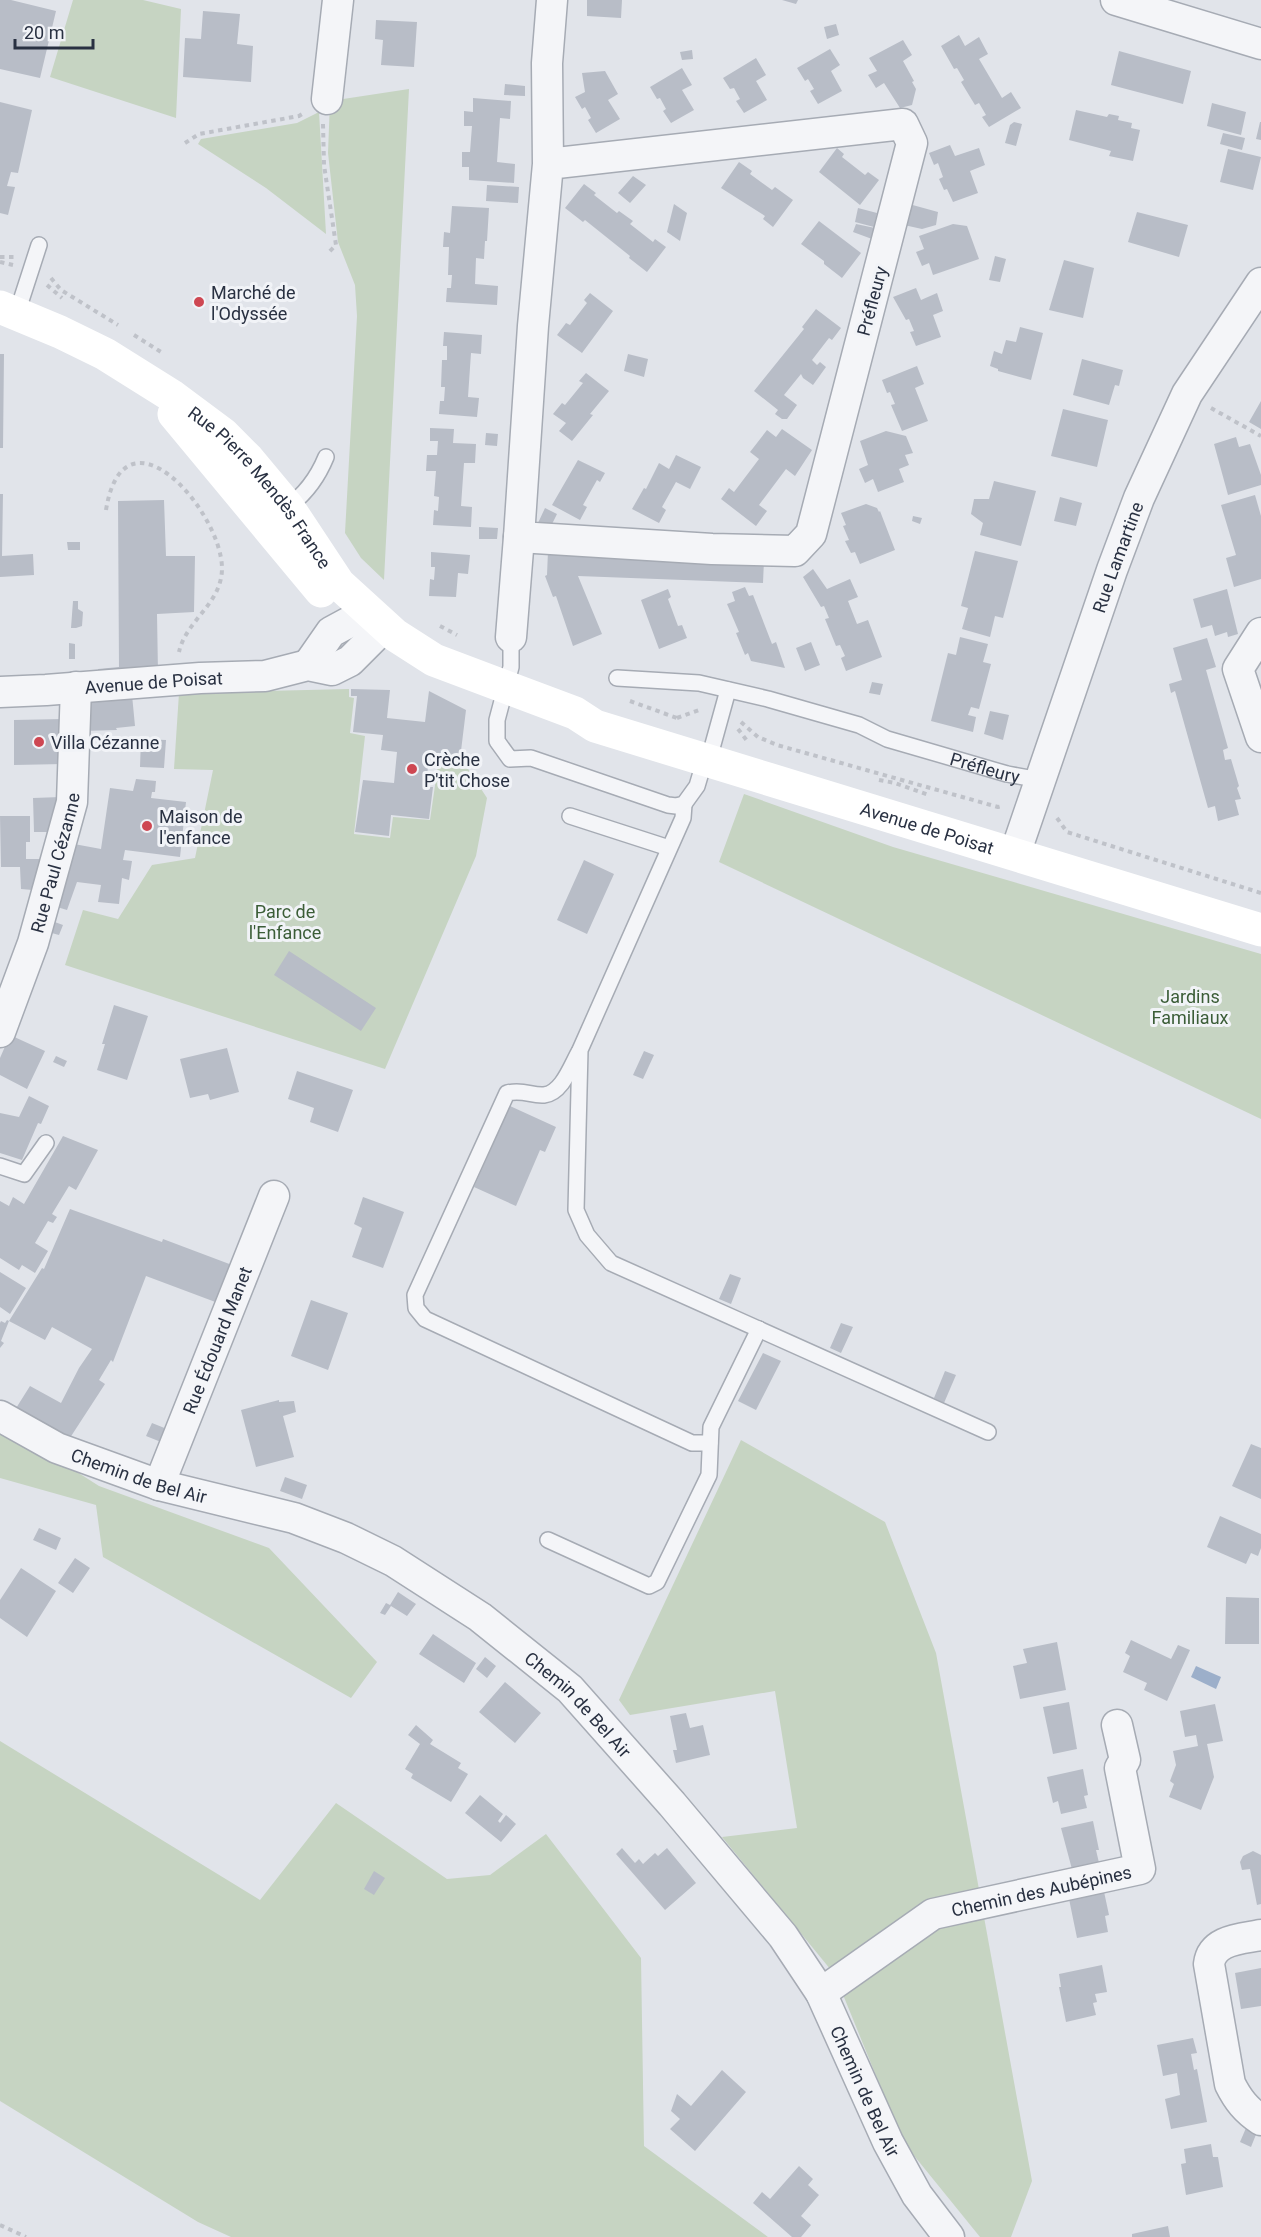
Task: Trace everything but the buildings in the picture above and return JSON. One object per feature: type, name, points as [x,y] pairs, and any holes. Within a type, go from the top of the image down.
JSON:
[{"type":"main road","name":"Rue Pierre Mendès France","points":[[8,310],[85,343],[147,366],[172,396],[223,434],[248,459],[288,507],[369,625]]},
{"type":"main road","name":"Rue Pierre Mendès France","points":[[147,366],[194,437],[335,610],[369,625]]},
{"type":"main road","name":"Avenue de Poisat","points":[[369,625],[504,696],[575,713],[595,726],[1261,930]]},
{"type":"street","points":[[327,99],[338,0]]},
{"type":"street","points":[[511,637],[532,338],[548,164],[547,63],[552,0]]},
{"type":"street","points":[[1116,0],[1261,45]]},
{"type":"street","name":"Préfleury","points":[[519,537],[712,549],[795,551],[811,534],[912,143],[903,124],[548,164]]},
{"type":"street","name":"Rue Lamartine","points":[[1015,854],[1112,570],[1139,498],[1187,394],[1261,283]]},
{"type":"street","name":"Avenue de Poisat","points":[[0,692],[265,676],[308,665],[331,632],[369,625]]},
{"type":"street","points":[[1261,633],[1238,669],[1261,737]]},
{"type":"street","name":"Rue Paul Cézanne","points":[[0,1032],[33,943],[72,802],[76,687]]},
{"type":"street","name":"Rue Édouard Manet","points":[[159,1485],[274,1196]]},
{"type":"street","name":"Chemin de Bel Air","points":[[0,1416],[57,1448],[159,1485],[294,1518],[346,1538],[393,1561],[480,1617],[570,1689],[783,1936],[821,1993],[888,2142],[917,2195],[949,2237]]},
{"type":"street","name":"Chemin des Aubépines","points":[[821,1993],[933,1914],[1140,1869],[1120,1768],[1125,1760],[1117,1725]]},
{"type":"street","points":[[1261,1935],[1223,1942],[1209,1959],[1209,1964],[1230,2084],[1246,2110],[1261,2120]]},
{"type":"lane","points":[[8,310],[30,272],[39,245]]},
{"type":"lane","points":[[194,437],[228,459],[271,511],[278,512],[288,507],[307,490],[318,475],[326,458]]},
{"type":"lane","points":[[511,637],[511,667],[496,720],[497,741],[510,759],[531,758],[676,807],[684,804]]},
{"type":"lane","name":"Préfleury","points":[[617,678],[699,683],[859,725],[887,739],[1007,774],[1036,791]]},
{"type":"lane","points":[[710,1443],[692,1443],[425,1319],[416,1308],[415,1295],[507,1093],[519,1090],[545,1095],[559,1087],[580,1050],[683,818],[684,804],[697,786],[705,759],[712,748],[728,690]]},
{"type":"lane","points":[[570,816],[669,848]]},
{"type":"lane","points":[[580,1050],[576,1210],[586,1235],[611,1263],[988,1432]]},
{"type":"lane","points":[[0,1166],[24,1174],[46,1143]]},
{"type":"lane","points":[[548,1540],[649,1586],[657,1582],[709,1475],[711,1427],[759,1329]]},
{"type":"path","points":[[186,143],[199,134],[299,116],[327,99]]},
{"type":"path","points":[[327,99],[323,115],[324,165],[336,245],[329,252]]},
{"type":"path","points":[[30,272],[65,301]]},
{"type":"path","points":[[135,343],[147,366]]},
{"type":"path","points":[[1187,394],[1261,436]]},
{"type":"path","points":[[106,510],[109,490],[123,468],[129,464],[151,465],[161,469],[185,490],[211,527],[222,568],[217,592],[210,605],[183,635],[179,651],[179,680]]},
{"type":"path","points":[[678,718],[708,706]]},
{"type":"path","points":[[736,717],[758,737],[777,745],[998,807],[1036,791],[1067,832],[1261,892]]},
{"type":"path","points":[[672,724],[679,725]]},
{"type":"path","points":[[0,2225],[26,2237]]},
{"type":"green space","points":[[73,0],[143,0],[181,9],[176,118],[50,77]]},
{"type":"green space","points":[[409,89],[384,580],[361,558],[345,533],[357,316],[355,285],[338,242],[328,153],[330,101]]},
{"type":"green space","points":[[319,112],[326,234],[266,188],[198,144],[201,139],[297,123]]},
{"type":"green space","name":"Parc de l'Enfance","points":[[349,689],[349,697],[354,698],[350,733],[365,736],[354,834],[390,838],[393,817],[430,820],[439,758],[463,761],[487,798],[476,856],[385,1069],[65,965],[83,910],[118,919],[152,865],[195,858],[213,770],[174,769],[179,693]]},
{"type":"green space","name":"Jardins Familiaux","points":[[744,794],[893,847],[1261,954],[1261,1119],[719,862]]},
{"type":"green space","points":[[0,1423],[99,1486],[269,1548],[377,1662],[351,1698],[103,1557],[96,1505],[0,1478]]},
{"type":"green space","points":[[741,1440],[885,1522],[936,1653],[1032,2181],[1011,2237],[980,2237],[903,2142],[835,1975],[722,1837],[797,1828],[775,1691],[630,1715],[619,1700]]},
{"type":"green space","points":[[0,1741],[260,1900],[336,1803],[447,1879],[490,1875],[546,1834],[641,1958],[644,2146],[768,2237],[231,2237],[198,2222],[0,2101]]},
{"type":"water","points":[[1196,1666],[1221,1677],[1216,1689],[1191,1677]]},
{"type":"place","name":"Marché de l'Odyssée","points":[[199,302]]},
{"type":"place","name":"Villa Cézanne","points":[[39,742]]},
{"type":"place","name":"Crèche P'tit Chose","points":[[412,769]]},
{"type":"place","name":"Maison de l'enfance","points":[[147,826]]}]
